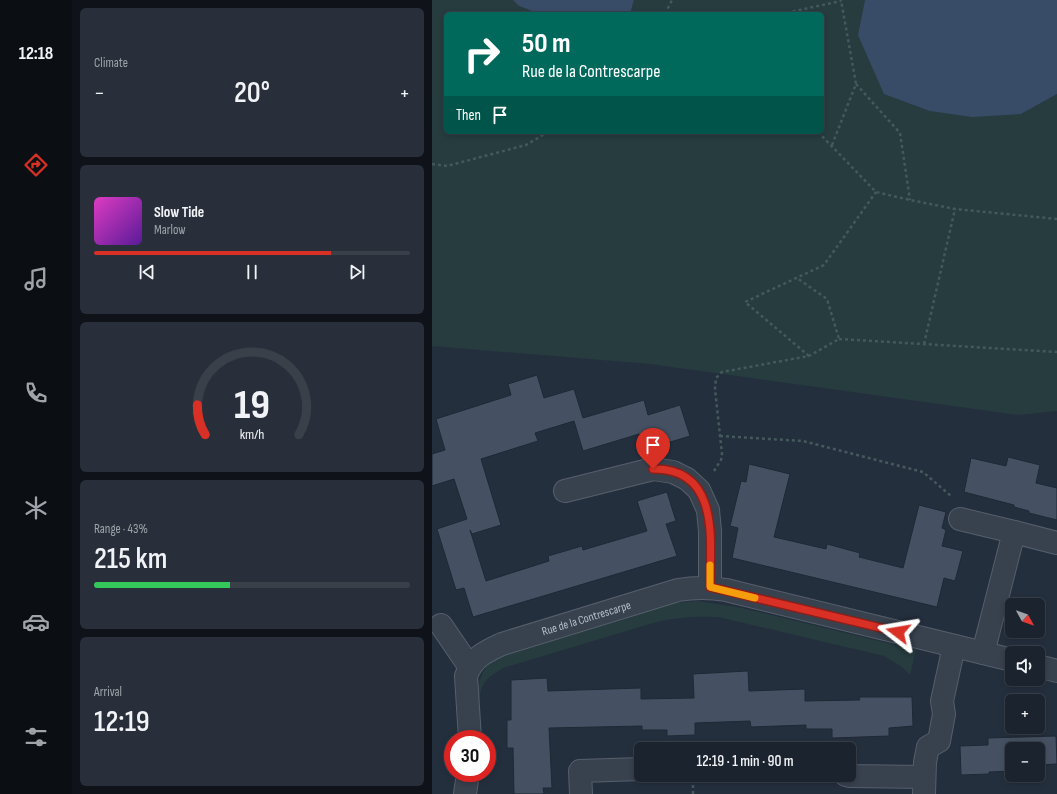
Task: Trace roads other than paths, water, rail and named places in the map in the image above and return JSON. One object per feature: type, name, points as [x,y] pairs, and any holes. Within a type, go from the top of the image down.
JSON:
[{"type":"street","points":[[565,490],[653,469],[660,469],[681,475],[694,484],[699,490],[708,510],[710,520],[710,587]]},
{"type":"street","points":[[965,520],[1057,543]]},
{"type":"street","points":[[983,653],[1014,532]]},
{"type":"street","name":"Rue de la Contrescarpe","points":[[469,666],[478,658],[502,644],[678,590],[710,587],[1005,658]]},
{"type":"street","points":[[441,625],[469,666],[466,676],[469,730]]},
{"type":"street","points":[[856,777],[924,785],[925,762],[928,747],[938,741],[944,714],[942,701],[954,646]]},
{"type":"street","points":[[1045,668],[1057,671]]},
{"type":"street","points":[[581,794],[580,771],[634,769]]},
{"type":"street","points":[[465,794],[467,782]]},
{"type":"water","points":[[513,0],[634,0],[631,12],[535,12],[519,6]]},
{"type":"water","points":[[865,0],[1057,0],[1057,94],[1021,114],[972,117],[930,111],[884,94],[858,35]]}]
